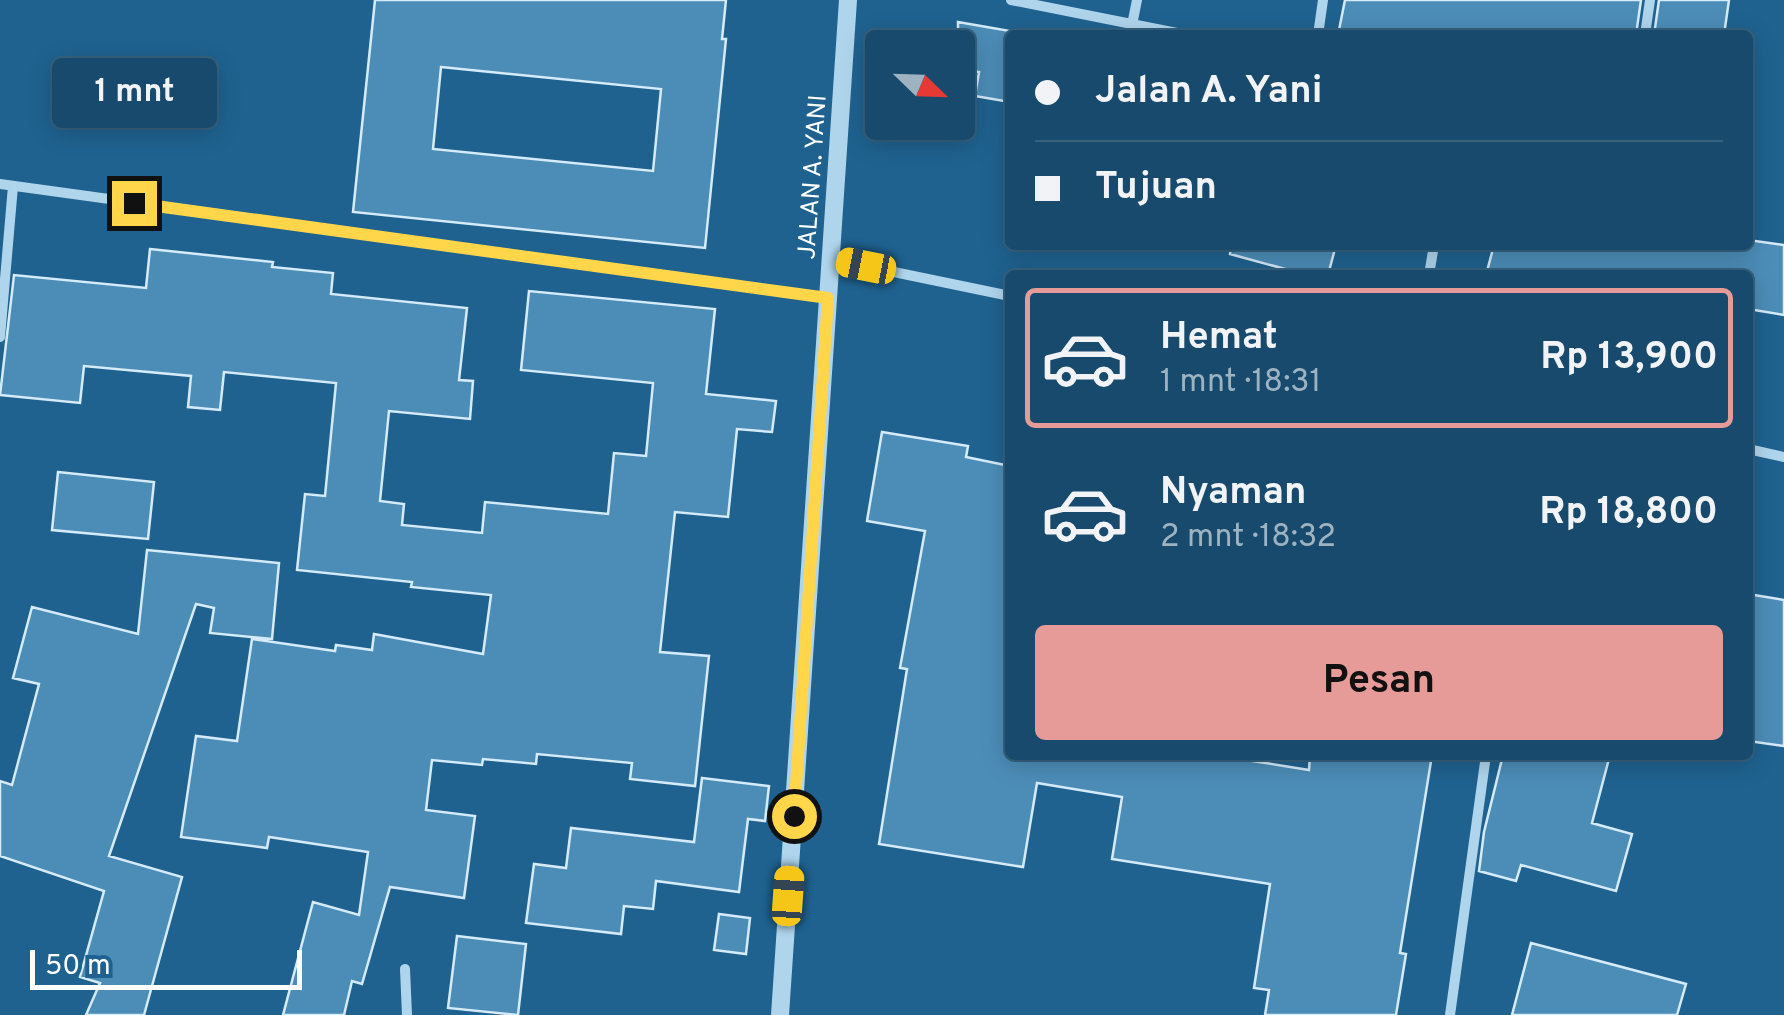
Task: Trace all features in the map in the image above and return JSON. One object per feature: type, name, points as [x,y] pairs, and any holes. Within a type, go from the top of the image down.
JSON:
[{"type":"street","name":"JALAN A. YANI","points":[[780,1015],[848,0]]},
{"type":"street","points":[[1012,0],[1159,30]]},
{"type":"street","points":[[1132,25],[1137,0]]},
{"type":"street","points":[[1319,30],[1323,0]]},
{"type":"street","points":[[1646,30],[1650,0]]},
{"type":"street","points":[[0,184],[828,298]]},
{"type":"street","points":[[0,337],[13,186]]},
{"type":"street","points":[[831,259],[1005,295]]},
{"type":"street","points":[[1753,450],[1784,457]]},
{"type":"street","points":[[1450,1015],[1485,760]]},
{"type":"street","points":[[405,969],[407,1015]]},
{"type":"building","points":[[375,0],[726,0],[722,39],[726,39],[705,248],[353,212]],"holes":[[[441,67],[661,89],[653,171],[433,149]]]},
{"type":"building","points":[[1345,0],[1641,0],[1637,30],[1339,30]]},
{"type":"building","points":[[1659,0],[1729,0],[1725,30],[1655,30]]},
{"type":"building","points":[[958,22],[1005,30],[1005,101],[975,96],[979,72],[975,71],[975,30],[958,30]]},
{"type":"building","points":[[1753,241],[1784,245],[1784,315],[1753,310],[1753,270],[1487,270],[1493,250],[1753,250]]},
{"type":"building","points":[[150,249],[273,262],[272,267],[333,273],[331,294],[467,308],[459,380],[473,381],[470,419],[389,411],[380,501],[404,504],[402,525],[482,533],[485,502],[608,514],[614,453],[646,456],[653,383],[521,370],[529,291],[715,309],[706,394],[776,401],[772,432],[737,429],[728,517],[675,512],[660,652],[709,656],[695,786],[630,779],[632,763],[537,754],[536,764],[483,759],[482,765],[432,760],[426,810],[475,816],[464,898],[390,887],[362,984],[352,981],[344,1015],[283,1015],[313,902],[359,915],[368,852],[269,837],[267,848],[181,837],[196,736],[237,741],[252,639],[335,651],[336,645],[372,650],[374,634],[483,654],[491,595],[297,570],[305,494],[325,496],[336,383],[224,372],[220,410],[188,407],[191,376],[84,366],[80,403],[0,395],[14,275],[146,288]]},
{"type":"building","points":[[1230,250],[1335,250],[1329,270],[1289,270],[1230,254]]},
{"type":"building","points":[[882,432],[968,446],[966,457],[1005,465],[1005,760],[1246,760],[1309,770],[1310,760],[1431,760],[1400,953],[1406,954],[1396,1015],[1265,1015],[1269,990],[1254,988],[1270,884],[1112,859],[1122,797],[1037,783],[1023,867],[879,844],[907,669],[900,668],[925,531],[867,521]]},
{"type":"building","points":[[58,472],[154,482],[148,539],[52,530]]},
{"type":"building","points":[[147,550],[279,563],[272,639],[210,633],[214,608],[196,604],[109,856],[182,877],[144,1015],[86,1015],[100,983],[80,977],[104,891],[0,856],[0,781],[12,785],[39,684],[13,678],[32,607],[138,634]]},
{"type":"building","points":[[1753,595],[1784,600],[1784,746],[1753,742]]},
{"type":"building","points":[[1502,760],[1609,760],[1592,823],[1632,834],[1616,891],[1521,865],[1516,881],[1479,871]]},
{"type":"building","points":[[702,778],[769,786],[765,821],[748,819],[739,892],[656,881],[653,909],[624,906],[621,934],[526,923],[534,864],[566,868],[571,828],[694,842]]},
{"type":"building","points":[[719,914],[750,918],[746,954],[714,950]]},
{"type":"building","points":[[457,936],[526,944],[518,1015],[448,1008]]},
{"type":"building","points":[[1531,943],[1686,984],[1677,1015],[1512,1015]]},
{"type":"route","points":[[134,203],[828,298],[794,816]]}]
